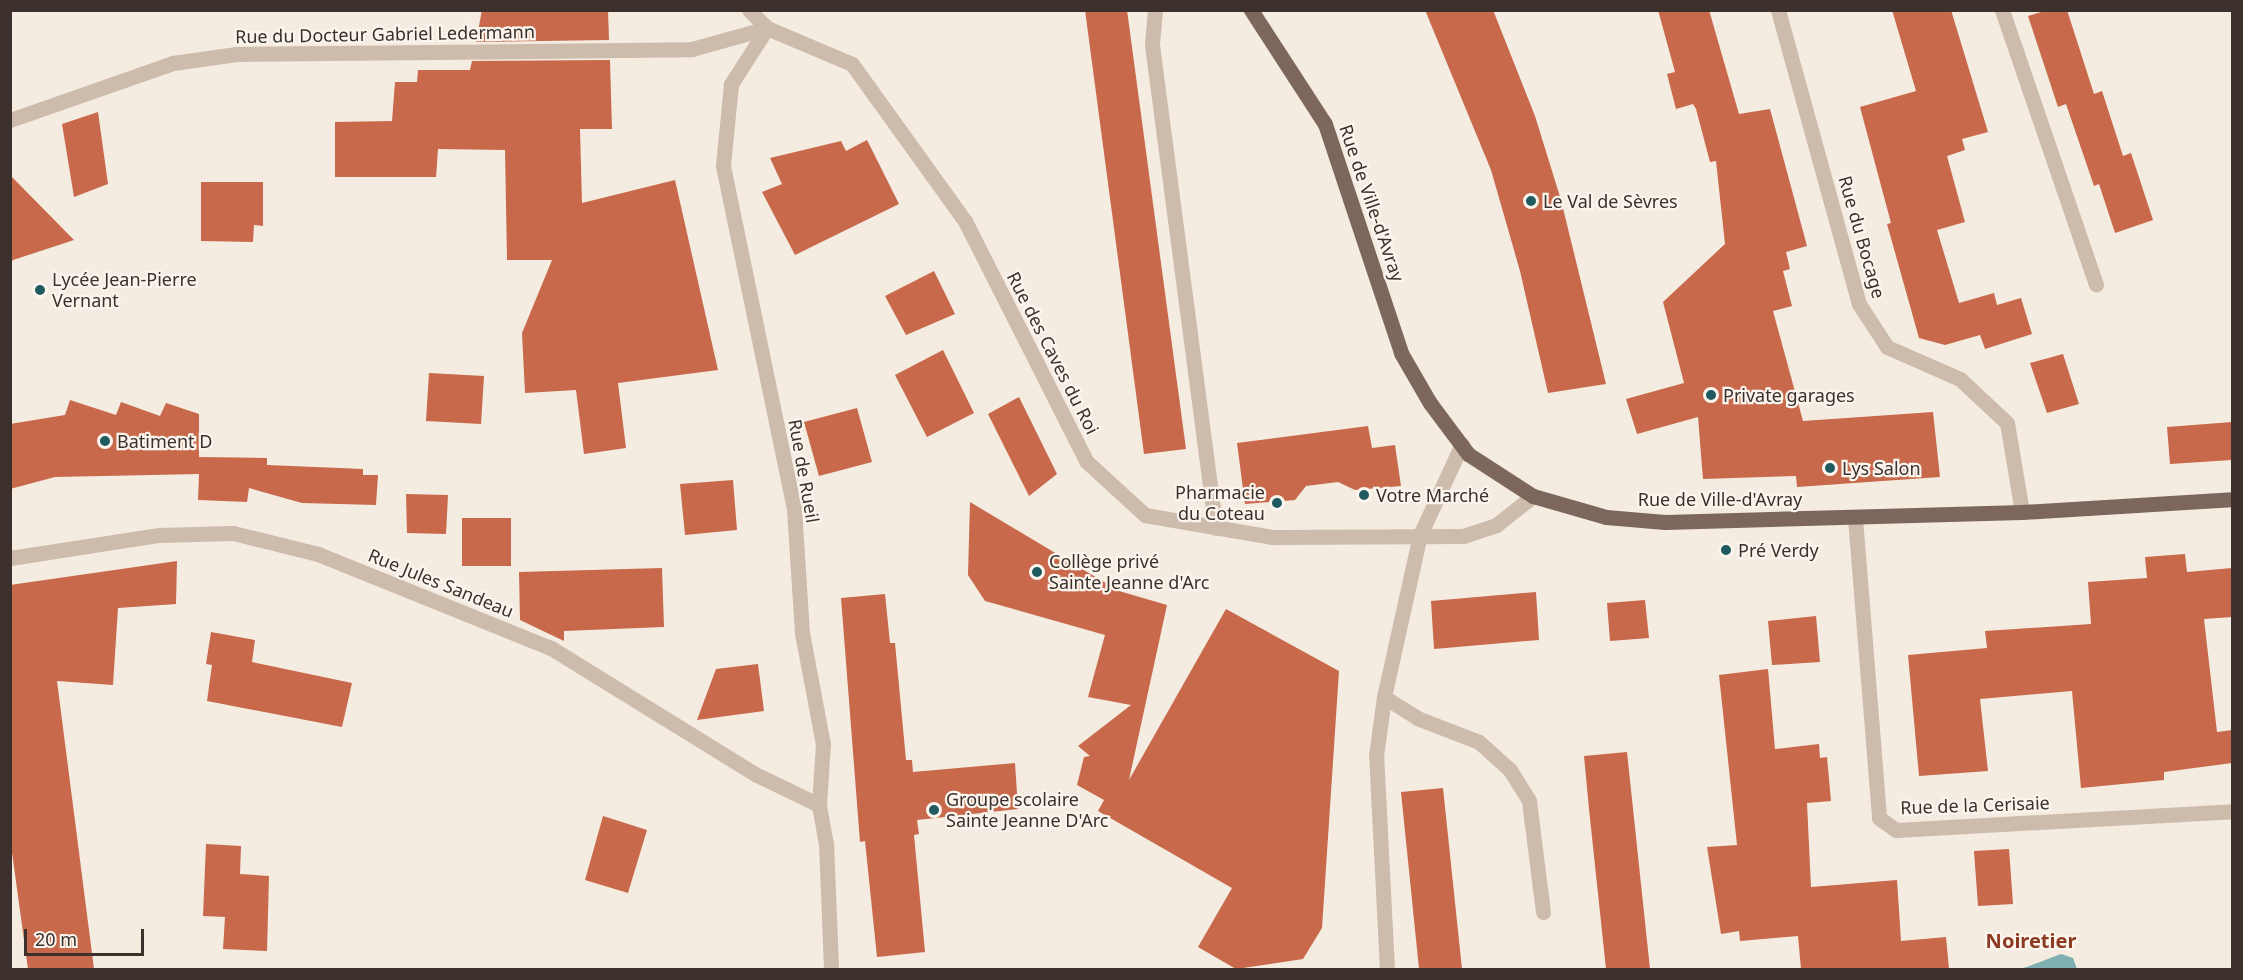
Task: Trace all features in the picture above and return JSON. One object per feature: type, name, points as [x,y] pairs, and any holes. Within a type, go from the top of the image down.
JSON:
[{"type":"main road","name":"Rue de Ville-d'Avray","points":[[1251,10],[1325,124],[1401,352],[1430,403],[1468,454],[1533,496],[1606,517],[1665,522],[2022,512],[2232,499]]},
{"type":"street","name":"Rue des Caves du Roi","points":[[749,10],[767,28],[852,64],[965,221],[1086,461],[1145,515],[1273,537],[1463,536],[1496,525],[1533,496]]},
{"type":"street","points":[[1155,10],[1152,45],[1215,528]]},
{"type":"street","name":"Rue du Bocage","points":[[1778,10],[1859,304],[1887,346],[1960,379],[2007,423],[2022,512]]},
{"type":"street","points":[[2002,10],[2096,284]]},
{"type":"street","name":"Rue du Docteur Gabriel Ledermann","points":[[10,120],[173,63],[236,54],[692,50],[767,28]]},
{"type":"street","name":"Rue de Rueil","points":[[767,28],[731,84],[723,166],[794,509],[802,633],[823,744],[819,805],[826,843],[836,968]]},
{"type":"street","points":[[1388,969],[1376,756],[1384,697],[1420,535],[1461,444]]},
{"type":"street","name":"Rue de la Cerisaie","points":[[1855,518],[1879,818],[1896,830],[2232,812]]},
{"type":"street","name":"Rue Jules Sandeau","points":[[10,558],[159,535],[233,534],[318,554],[551,648],[757,775],[819,805]]},
{"type":"street","points":[[1384,697],[1417,718],[1479,742],[1510,770],[1529,801],[1543,912]]},
{"type":"water","points":[[2061,954],[2073,958],[2077,969],[2021,969]]},
{"type":"building","points":[[482,10],[608,10],[609,40],[476,42]]},
{"type":"building","points":[[1085,10],[1127,10],[1186,449],[1144,454]]},
{"type":"building","name":"Le Val de Sèvres","points":[[1425,10],[1493,10],[1535,116],[1561,200],[1606,384],[1548,393],[1520,271],[1491,170]]},
{"type":"building","points":[[1658,10],[1709,10],[1739,114],[1770,109],[1807,246],[1786,252],[1790,269],[1783,271],[1792,306],[1773,311],[1803,421],[1933,412],[1940,477],[1797,487],[1796,476],[1703,479],[1698,417],[1637,434],[1626,399],[1684,383],[1663,302],[1725,244],[1716,161],[1710,162],[1693,104],[1676,109],[1667,74],[1675,72]]},
{"type":"building","points":[[1892,10],[1951,10],[1988,132],[1962,139],[1965,150],[1947,156],[1965,222],[1937,230],[1959,303],[1994,293],[1997,305],[2021,298],[2032,334],[1985,349],[1980,335],[1945,345],[1919,338],[1887,224],[1891,223],[1860,107],[1916,91]]},
{"type":"building","points":[[2048,10],[2067,10],[2094,94],[2102,91],[2123,156],[2131,153],[2153,220],[2115,233],[2099,184],[2094,186],[2066,104],[2058,107],[2028,16]]},
{"type":"building","points":[[610,60],[612,129],[580,129],[582,203],[675,180],[718,370],[618,383],[626,448],[584,454],[576,390],[525,393],[522,333],[552,260],[507,260],[505,150],[438,149],[436,177],[335,177],[335,122],[392,121],[395,82],[417,82],[418,70],[470,70],[472,61]]},
{"type":"building","points":[[98,112],[108,184],[74,197],[62,124]]},
{"type":"building","points":[[867,140],[899,204],[795,255],[762,192],[782,184],[770,158],[841,141],[846,151]]},
{"type":"building","points":[[10,175],[74,240],[10,261]]},
{"type":"building","points":[[201,182],[263,182],[263,226],[254,225],[253,242],[201,241]]},
{"type":"building","points":[[934,271],[955,314],[906,335],[885,296]]},
{"type":"building","points":[[943,350],[974,413],[927,437],[895,375]]},
{"type":"building","points":[[2063,354],[2079,404],[2047,413],[2030,363]]},
{"type":"building","points":[[429,373],[484,376],[481,424],[426,421]]},
{"type":"building","points":[[1019,397],[1057,474],[1029,496],[988,414]]},
{"type":"building","name":"Batiment D","points":[[70,400],[116,415],[121,402],[160,416],[166,403],[199,414],[199,457],[267,458],[267,465],[363,469],[363,475],[378,475],[376,505],[302,503],[249,488],[247,502],[198,500],[199,474],[55,477],[10,489],[10,424],[65,415]]},
{"type":"building","points":[[857,408],[872,462],[819,476],[804,422]]},
{"type":"building","points":[[2232,422],[2232,460],[2170,464],[2167,427]]},
{"type":"building","points":[[1368,426],[1372,448],[1395,445],[1401,486],[1355,490],[1338,482],[1306,486],[1295,500],[1245,504],[1237,443]]},
{"type":"building","points":[[733,480],[737,530],[685,535],[680,484]]},
{"type":"building","points":[[406,494],[448,495],[446,534],[407,533]]},
{"type":"building","points":[[970,502],[1119,591],[1167,605],[1129,780],[1226,609],[1339,671],[1322,928],[1303,959],[1236,969],[1198,947],[1232,888],[1098,811],[1104,800],[1077,785],[1084,757],[1090,756],[1078,746],[1131,705],[1088,697],[1105,635],[985,601],[968,575]]},
{"type":"building","points":[[462,518],[511,518],[511,566],[462,566]]},
{"type":"building","points":[[2185,554],[2187,572],[2232,568],[2232,617],[2204,619],[2217,732],[2232,730],[2232,763],[2164,772],[2164,780],[2081,788],[2072,691],[1980,699],[1988,771],[1919,776],[1908,655],[1987,648],[1985,631],[2091,624],[2088,582],[2147,578],[2145,557]]},
{"type":"building","points":[[177,561],[176,604],[118,608],[113,685],[57,681],[94,969],[28,969],[10,838],[10,585]]},
{"type":"building","points":[[662,568],[664,627],[564,631],[564,641],[520,620],[519,572]]},
{"type":"building","points":[[1536,592],[1539,640],[1434,649],[1431,601]]},
{"type":"building","points":[[885,594],[890,643],[895,643],[906,760],[912,760],[913,772],[1015,763],[1018,809],[917,820],[919,834],[914,835],[925,952],[877,957],[865,841],[860,842],[841,598]]},
{"type":"building","points":[[1645,600],[1649,638],[1610,641],[1607,603]]},
{"type":"building","points":[[1816,616],[1820,662],[1772,665],[1768,621]]},
{"type":"building","points":[[211,632],[255,640],[252,662],[352,683],[342,727],[207,701],[212,665],[206,664]]},
{"type":"building","points":[[758,664],[764,711],[697,720],[716,669]]},
{"type":"building","points":[[1768,669],[1775,749],[1819,744],[1820,758],[1827,757],[1831,801],[1807,803],[1811,887],[1897,880],[1901,941],[1946,937],[1949,969],[1801,969],[1798,936],[1740,941],[1739,931],[1721,934],[1707,847],[1737,845],[1719,675]]},
{"type":"building","points":[[1627,752],[1650,969],[1606,969],[1589,809],[1584,756]]},
{"type":"building","points":[[1443,788],[1462,969],[1419,969],[1401,792]]},
{"type":"building","points":[[603,816],[647,830],[628,893],[585,880]]},
{"type":"building","points":[[206,844],[241,846],[240,874],[269,876],[267,951],[223,949],[225,917],[203,916]]},
{"type":"building","points":[[2009,849],[2013,904],[1978,906],[1974,851]]},
{"type":"place","name":"Le Val de Sèvres","points":[[1531,201]]},
{"type":"place","name":"Lycée Jean-Pierre Vernant","points":[[40,290]]},
{"type":"place","name":"Private garages","points":[[1711,395]]},
{"type":"place","name":"Batiment D","points":[[105,441]]},
{"type":"place","name":"Lys Salon","points":[[1830,468]]},
{"type":"place","name":"Votre Marché","points":[[1364,495]]},
{"type":"place","name":"Pharmacie du Coteau","points":[[1277,503]]},
{"type":"place","name":"Pré Verdy","points":[[1726,550]]},
{"type":"place","name":"Collège privé Sainte Jeanne d'Arc","points":[[1037,572]]},
{"type":"place","name":"Groupe scolaire Sainte Jeanne D'Arc","points":[[934,810]]},
{"type":"district","name":"Noiretier","points":[[2031,940]]}]
